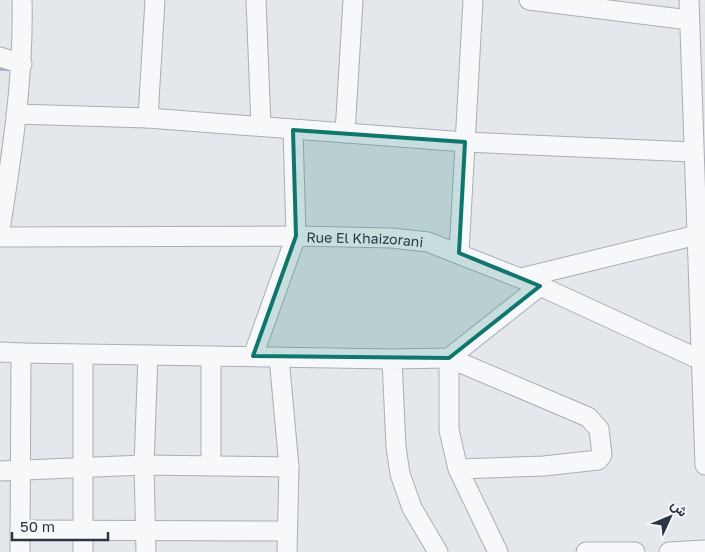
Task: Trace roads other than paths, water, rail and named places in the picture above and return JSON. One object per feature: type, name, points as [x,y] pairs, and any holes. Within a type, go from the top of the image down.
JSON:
[{"type":"street","points":[[0,230],[5,166],[16,114],[22,64],[22,0]]},
{"type":"street","points":[[148,118],[155,0]]},
{"type":"street","points":[[256,0],[261,126]]},
{"type":"street","points":[[345,134],[353,0]]},
{"type":"street","points":[[459,253],[473,0]]},
{"type":"street","points":[[529,0],[693,10],[693,152],[700,174],[696,235],[703,362],[705,465]]},
{"type":"street","points":[[0,57],[22,64]]},
{"type":"street","points":[[16,114],[148,118],[465,142],[693,152]]},
{"type":"street","points":[[253,356],[296,236],[293,130]]},
{"type":"street","points":[[521,278],[696,235]]},
{"type":"street","name":"Rue El Khaizorani","points":[[0,237],[296,236],[428,242],[540,286],[703,362]]},
{"type":"street","points":[[449,358],[540,286]]},
{"type":"street","points":[[0,352],[83,356],[449,358],[588,417],[599,429],[602,455],[598,460],[562,464],[458,469]]},
{"type":"street","points":[[20,354],[20,552]]},
{"type":"street","points":[[146,552],[144,465],[148,355]]},
{"type":"street","points":[[83,356],[83,552]]},
{"type":"street","points":[[211,356],[211,466]]},
{"type":"street","points":[[279,357],[289,467],[287,552]]},
{"type":"street","points":[[449,358],[449,430],[458,469],[498,552]]},
{"type":"street","points":[[392,359],[396,447],[400,474],[412,508],[438,552]]},
{"type":"street","points":[[0,471],[144,465],[289,467]]},
{"type":"street","points":[[20,530],[287,531]]},
{"type":"street","points":[[670,552],[705,550]]},
{"type":"street","points":[[586,552],[635,552]]},
{"type":"waterway","points":[[0,69],[11,69]]}]
